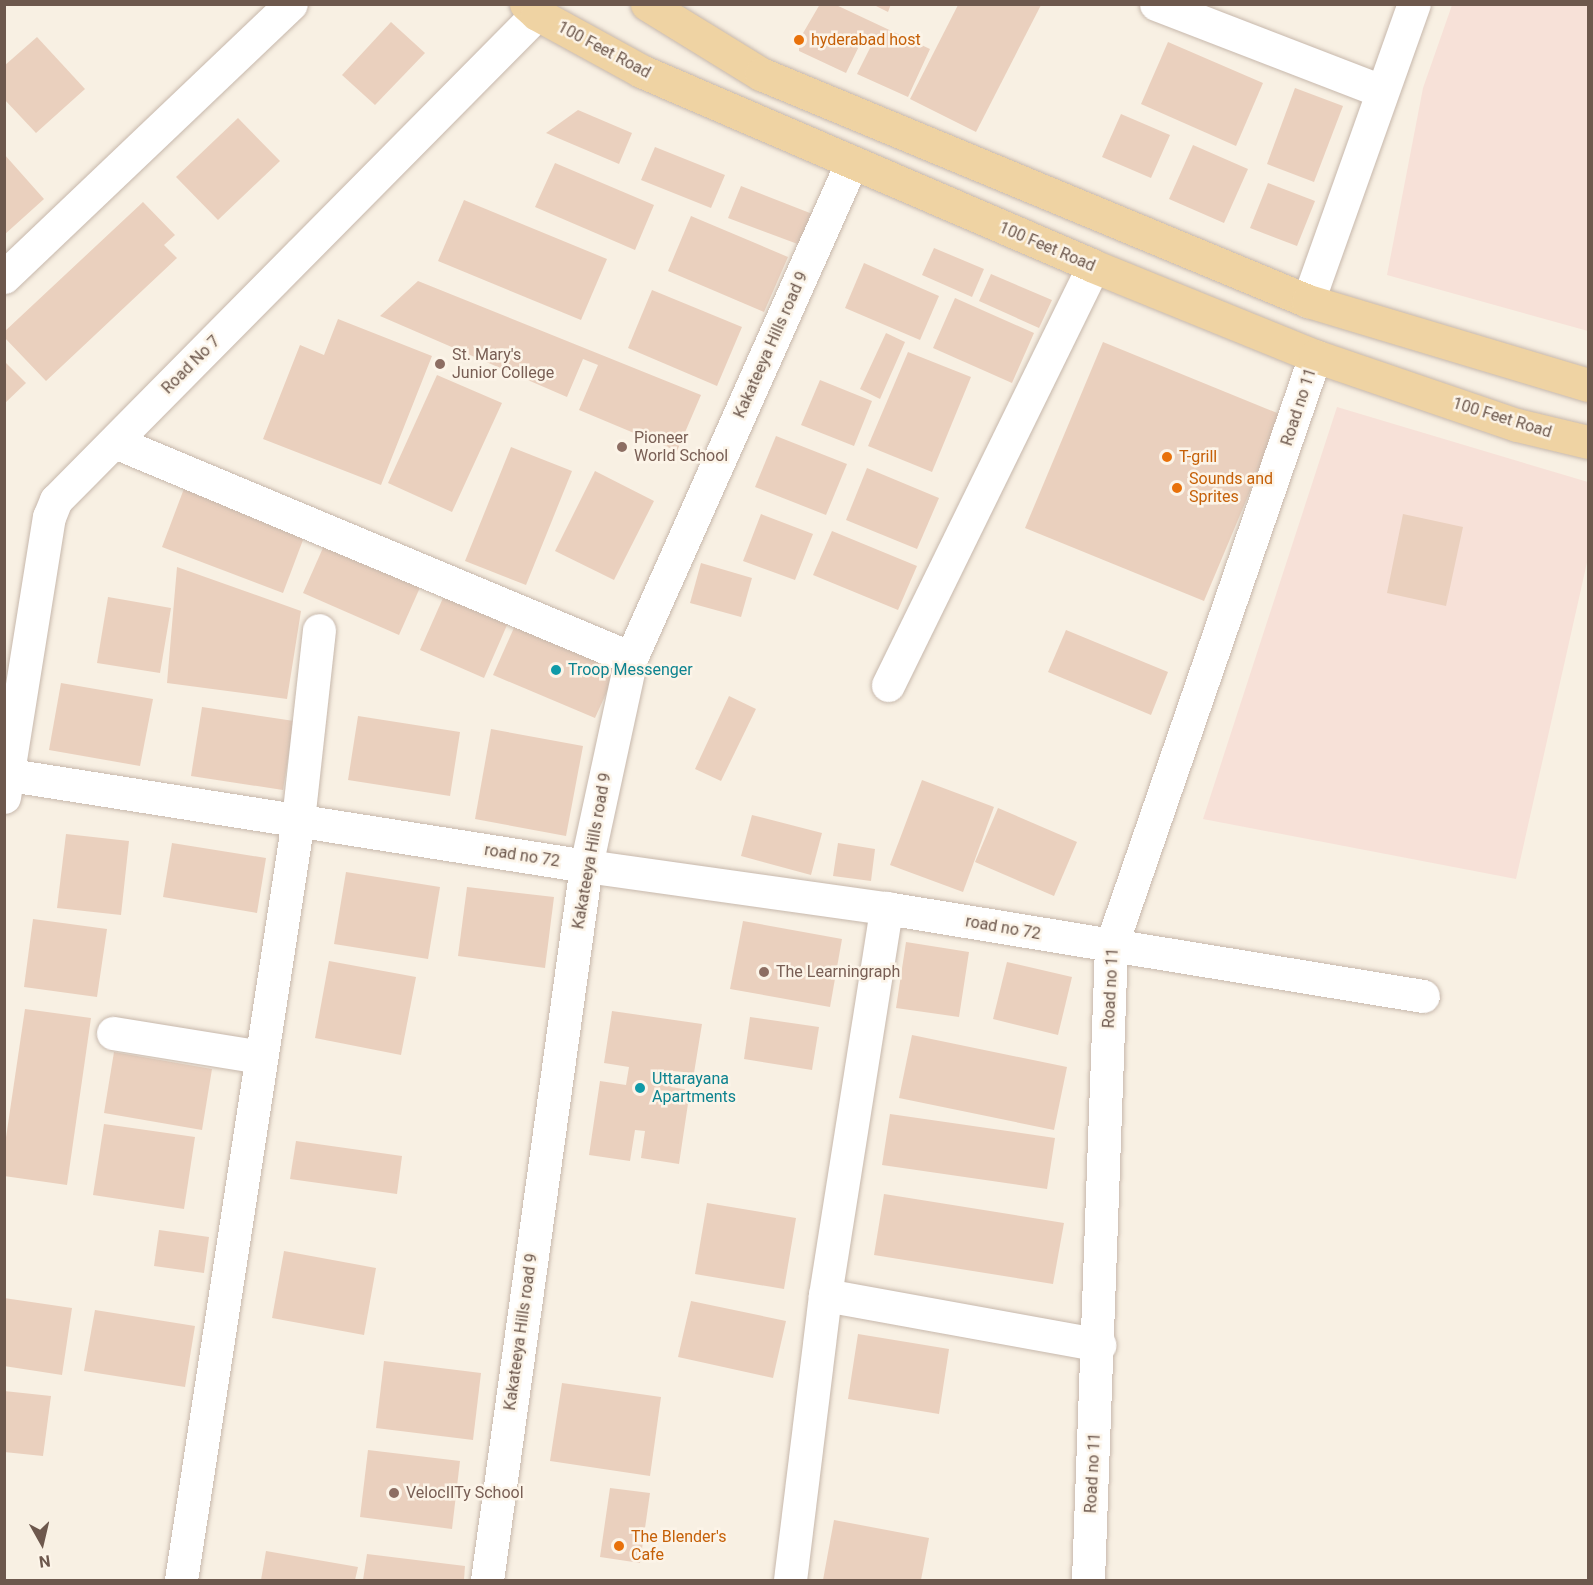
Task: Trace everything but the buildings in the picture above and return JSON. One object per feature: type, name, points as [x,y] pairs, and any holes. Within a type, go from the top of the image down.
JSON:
[{"type":"main road","points":[[647,4],[761,74],[1308,301],[1588,385]]},
{"type":"main road","name":"100 Feet Road","points":[[532,9],[641,71],[851,164],[1093,266],[1316,356],[1517,425],[1588,442]]},
{"type":"street","points":[[4,277],[291,4]]},
{"type":"street","points":[[1156,4],[1382,92]]},
{"type":"street","points":[[1308,301],[1414,4]]},
{"type":"street","name":"Road No 7","points":[[6,781],[49,517],[69,485],[115,442],[532,9]]},
{"type":"street","name":"Kakateeya Hills road 9","points":[[487,1581],[586,866],[632,658],[851,164]]},
{"type":"street","points":[[888,685],[1093,266]]},
{"type":"street","name":"Road no 11","points":[[1088,1581],[1099,1345],[1111,946],[1316,356]]},
{"type":"street","points":[[115,442],[632,658]]},
{"type":"street","points":[[181,1581],[298,820],[319,630]]},
{"type":"street","name":"road no 72","points":[[6,781],[298,820],[586,866],[886,908],[1423,996]]},
{"type":"street","points":[[790,1581],[825,1295],[886,908]]},
{"type":"street","points":[[113,1033],[261,1057]]},
{"type":"street","points":[[825,1295],[1099,1345]]},
{"type":"shaded area","points":[[1452,5],[1588,5],[1588,331],[1387,275],[1423,88]]},
{"type":"shaded area","points":[[1337,407],[1588,482],[1588,558],[1516,879],[1203,819]]},
{"type":"place","name":"hyderabad host","points":[[799,40]]},
{"type":"place","name":"St. Mary's Junior College","points":[[440,364]]},
{"type":"place","name":"Pioneer World School","points":[[622,447]]},
{"type":"place","name":"T-grill","points":[[1167,457]]},
{"type":"place","name":"Sounds and Sprites","points":[[1177,488]]},
{"type":"place","name":"Troop Messenger","points":[[556,670]]},
{"type":"place","name":"The Learningraph","points":[[764,972]]},
{"type":"place","name":"Uttarayana Apartments","points":[[640,1088]]},
{"type":"place","name":"VelocIITy School","points":[[394,1493]]},
{"type":"place","name":"The Blender's Cafe","points":[[619,1546]]}]
